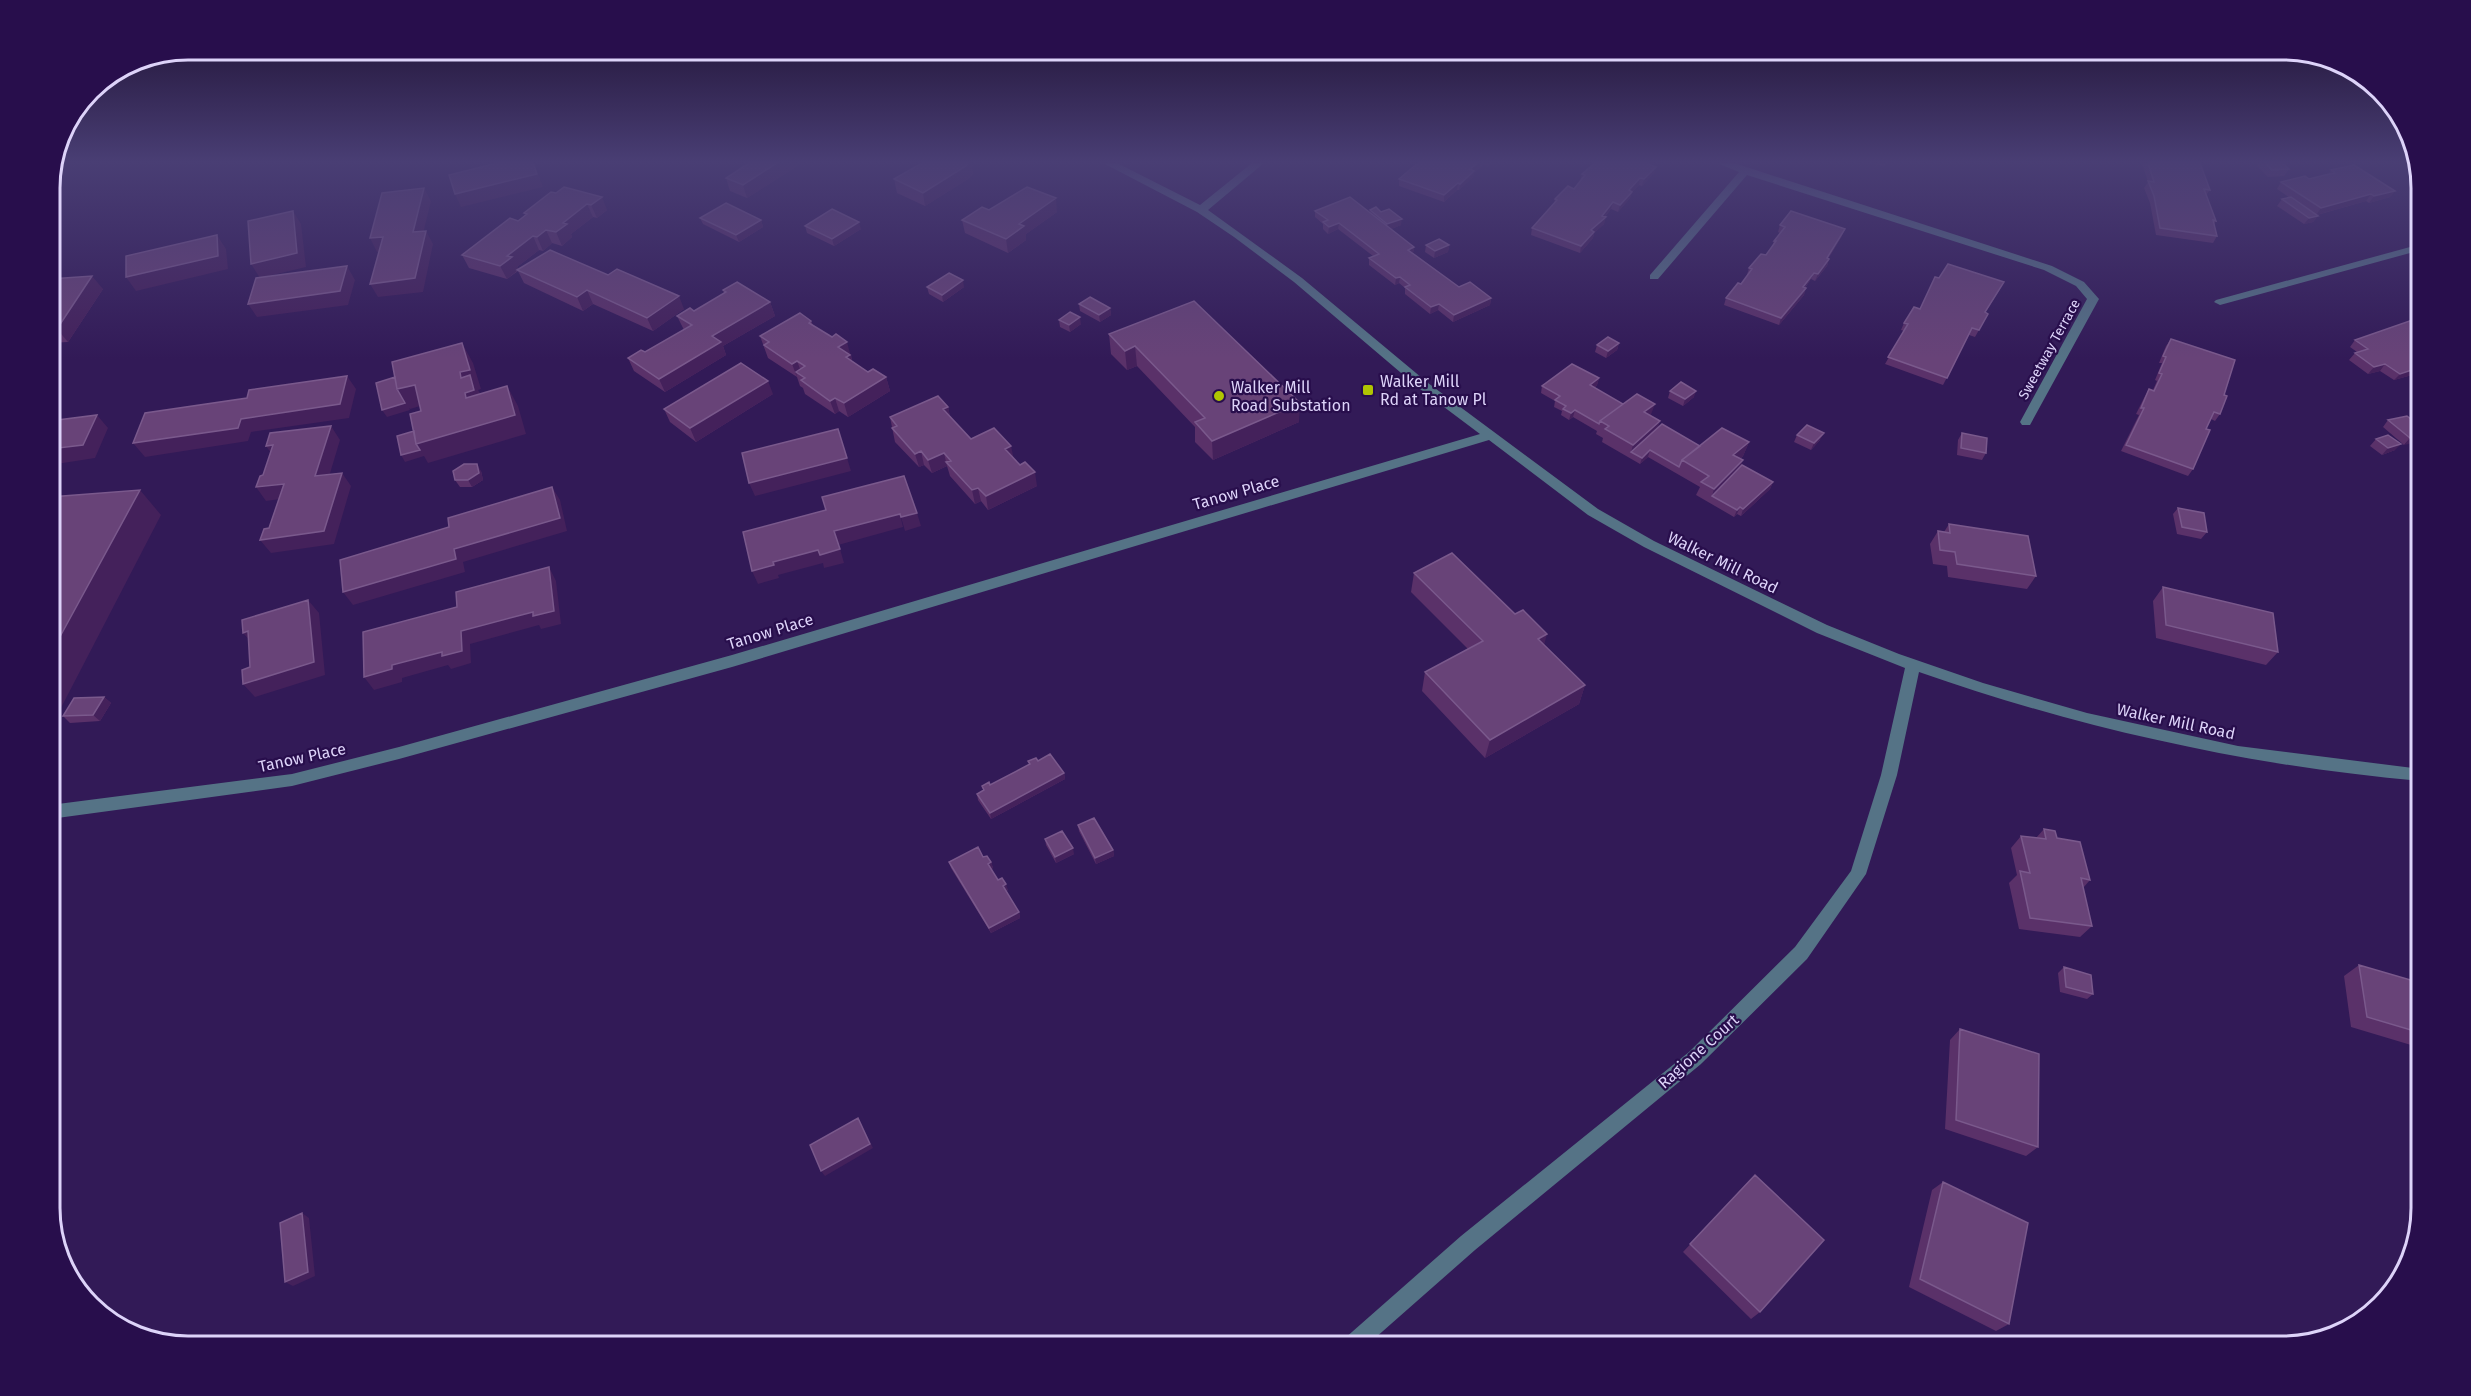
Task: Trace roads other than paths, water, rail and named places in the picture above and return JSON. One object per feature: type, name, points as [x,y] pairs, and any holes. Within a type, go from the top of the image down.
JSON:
[{"type":"street","name":"Walker Mill Road","points":[[1226,228],[1298,280],[1424,386],[1593,512],[1649,544],[1822,629],[1981,688],[2087,719],[2238,752],[2411,774]]},
{"type":"street","points":[[1654,277],[1696,228]]},
{"type":"street","name":"Sweetway Terrace","points":[[1922,228],[2058,272],[2080,284],[2093,299],[2026,422]]},
{"type":"street","points":[[2220,302],[2411,250]]},
{"type":"street","name":"Tanow Place","points":[[60,811],[292,780],[399,753],[732,661],[1489,436]]},
{"type":"street","name":"Ragione Court","points":[[1363,1336],[1468,1243],[1695,1058],[1801,953],[1858,874],[1889,775],[1912,664]]},
{"type":"place","name":"Walker Mill Rd at Tanow Pl","points":[[1368,390]]},
{"type":"place","name":"Walker Mill Road Substation","points":[[1219,396]]}]
